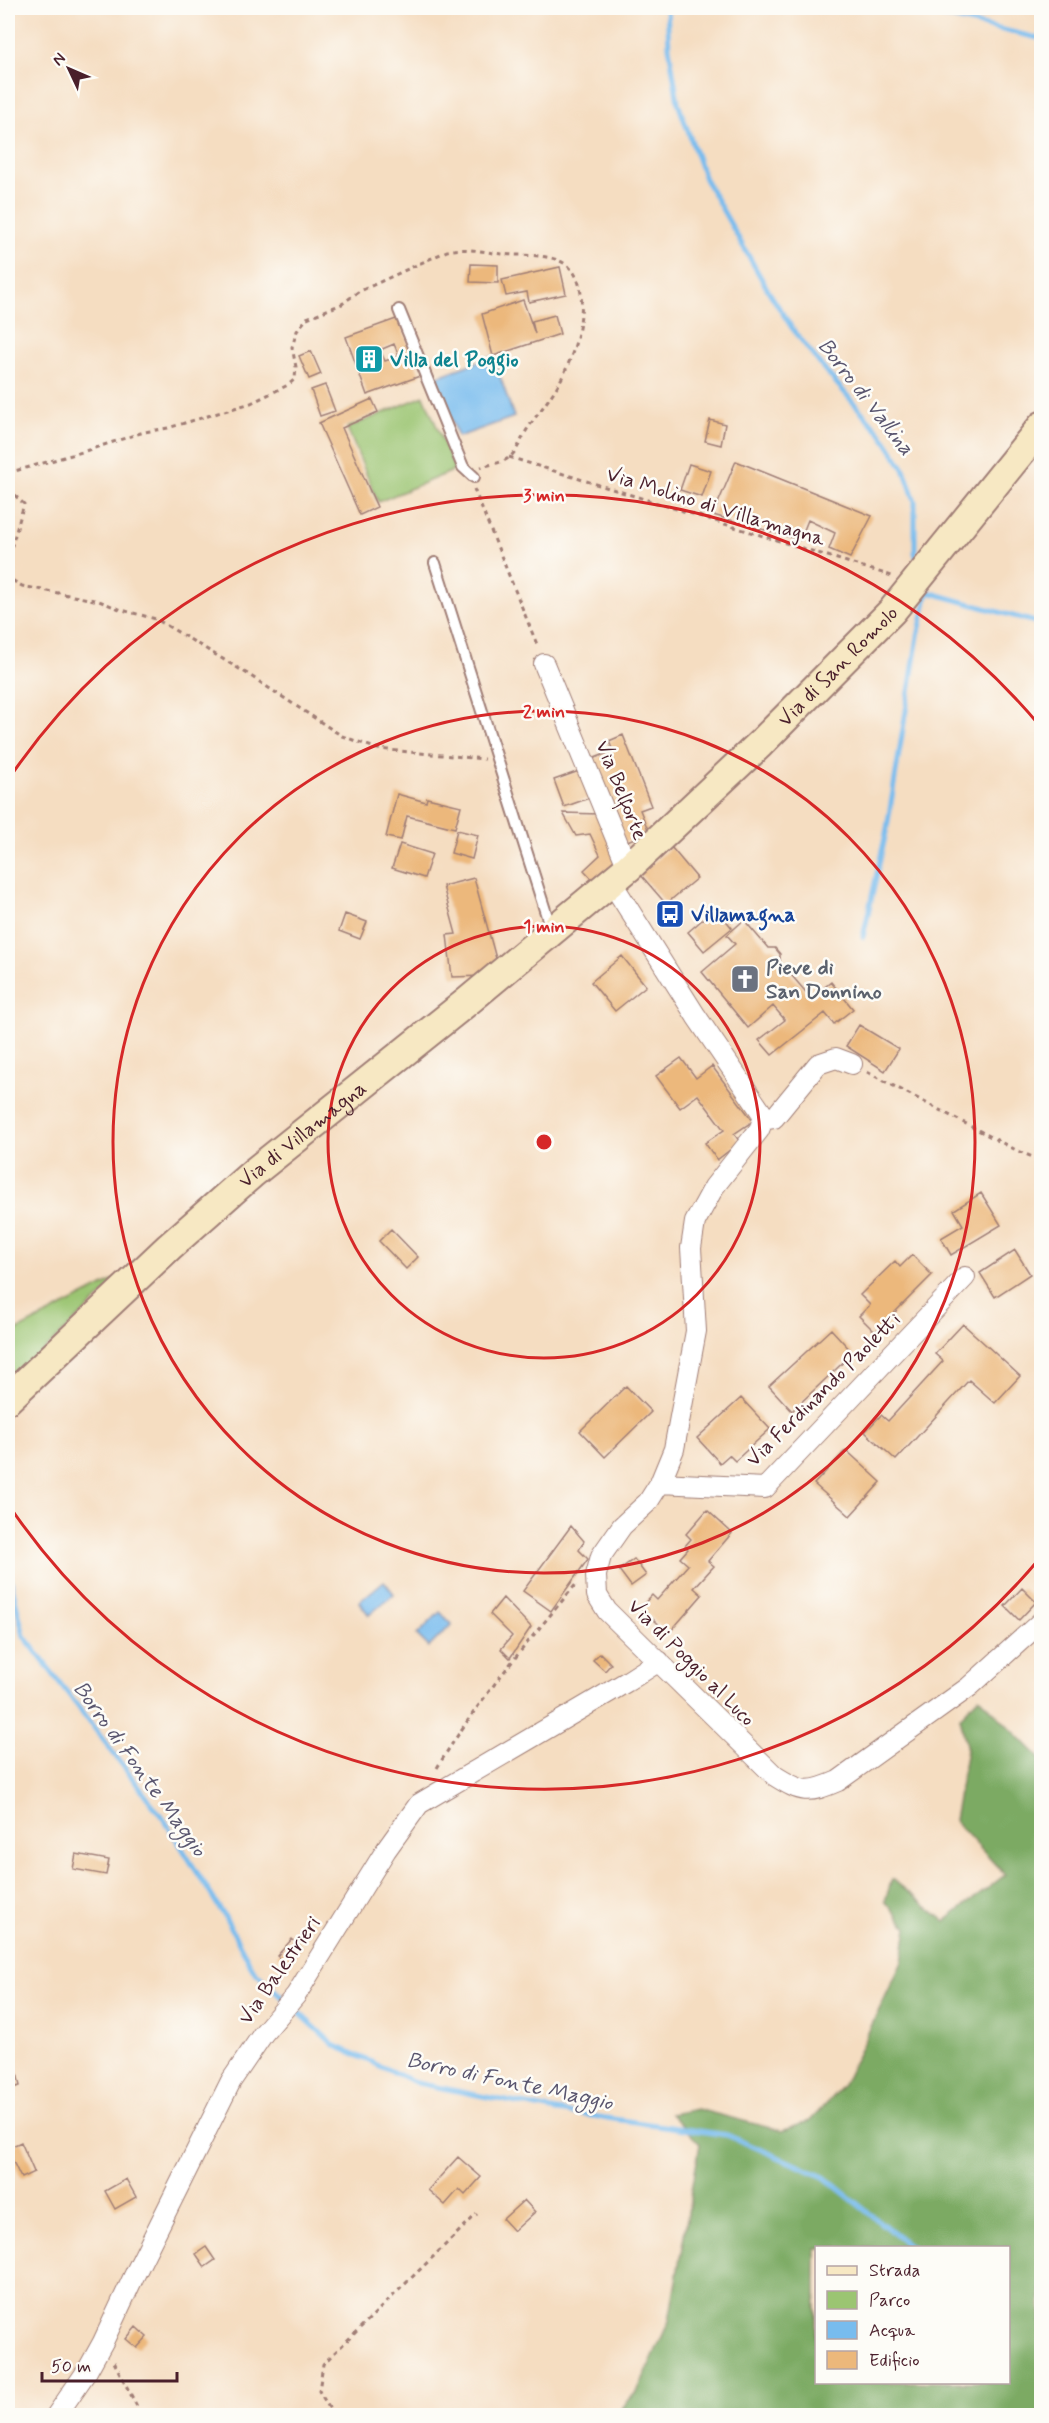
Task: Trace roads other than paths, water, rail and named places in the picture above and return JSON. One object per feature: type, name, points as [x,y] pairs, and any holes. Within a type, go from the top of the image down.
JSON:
[{"type":"street","name":"Via di San Romolo","points":[[619,876],[760,744],[892,610],[1041,426]]},
{"type":"street","name":"Via Belforte","points":[[544,664],[619,876],[625,902],[696,1016],[762,1113],[763,1120]]},
{"type":"street","name":"Via di Villamagna","points":[[8,1399],[169,1247],[253,1173],[619,876]]},
{"type":"street","name":"Via di Poggio al Luco","points":[[852,1064],[836,1058],[818,1064],[774,1118],[763,1120],[759,1130],[714,1187],[695,1222],[691,1248],[696,1331],[674,1449],[660,1483],[648,1502],[622,1526],[601,1556],[596,1575],[597,1595],[607,1611],[775,1776],[794,1788],[816,1791],[838,1781],[969,1687],[1041,1621]]},
{"type":"street","name":"Via Ferdinando Paoletti","points":[[660,1483],[765,1488],[965,1277]]},
{"type":"street","name":"Via Balestrieri","points":[[56,2415],[87,2371],[103,2342],[231,2081],[263,2034],[296,1995],[386,1850],[419,1804],[658,1661]]},
{"type":"lane","points":[[399,310],[463,466],[474,477]]},
{"type":"lane","points":[[435,563],[552,932]]},
{"type":"water","points":[[493,356],[514,417],[458,437],[436,377]]},
{"type":"water","points":[[384,1581],[394,1594],[369,1615],[359,1602]]},
{"type":"water","points":[[440,1612],[452,1624],[429,1647],[417,1635]]},
{"type":"waterway","name":"Borro di Vallina","points":[[667,8],[669,47],[678,103],[705,179],[792,328],[823,368],[882,435],[904,469],[915,501],[915,553],[918,562]]},
{"type":"waterway","points":[[908,8],[1042,39]]},
{"type":"waterway","name":"Borro di Vallina","points":[[863,937],[887,828],[918,636],[928,592],[926,585]]},
{"type":"waterway","points":[[928,592],[1042,624]]},
{"type":"waterway","name":"Borro di Fonte Maggio","points":[[8,1569],[24,1636],[165,1821],[225,1917],[254,1971],[334,2045],[417,2083],[557,2111],[727,2135],[824,2177],[910,2246]]},
{"type":"place","name":"Villa del Poggio","points":[[369,359]]},
{"type":"place","name":"Villamagna","points":[[670,914]]},
{"type":"place","name":"Pieve di San Donnino","points":[[745,979]]}]
